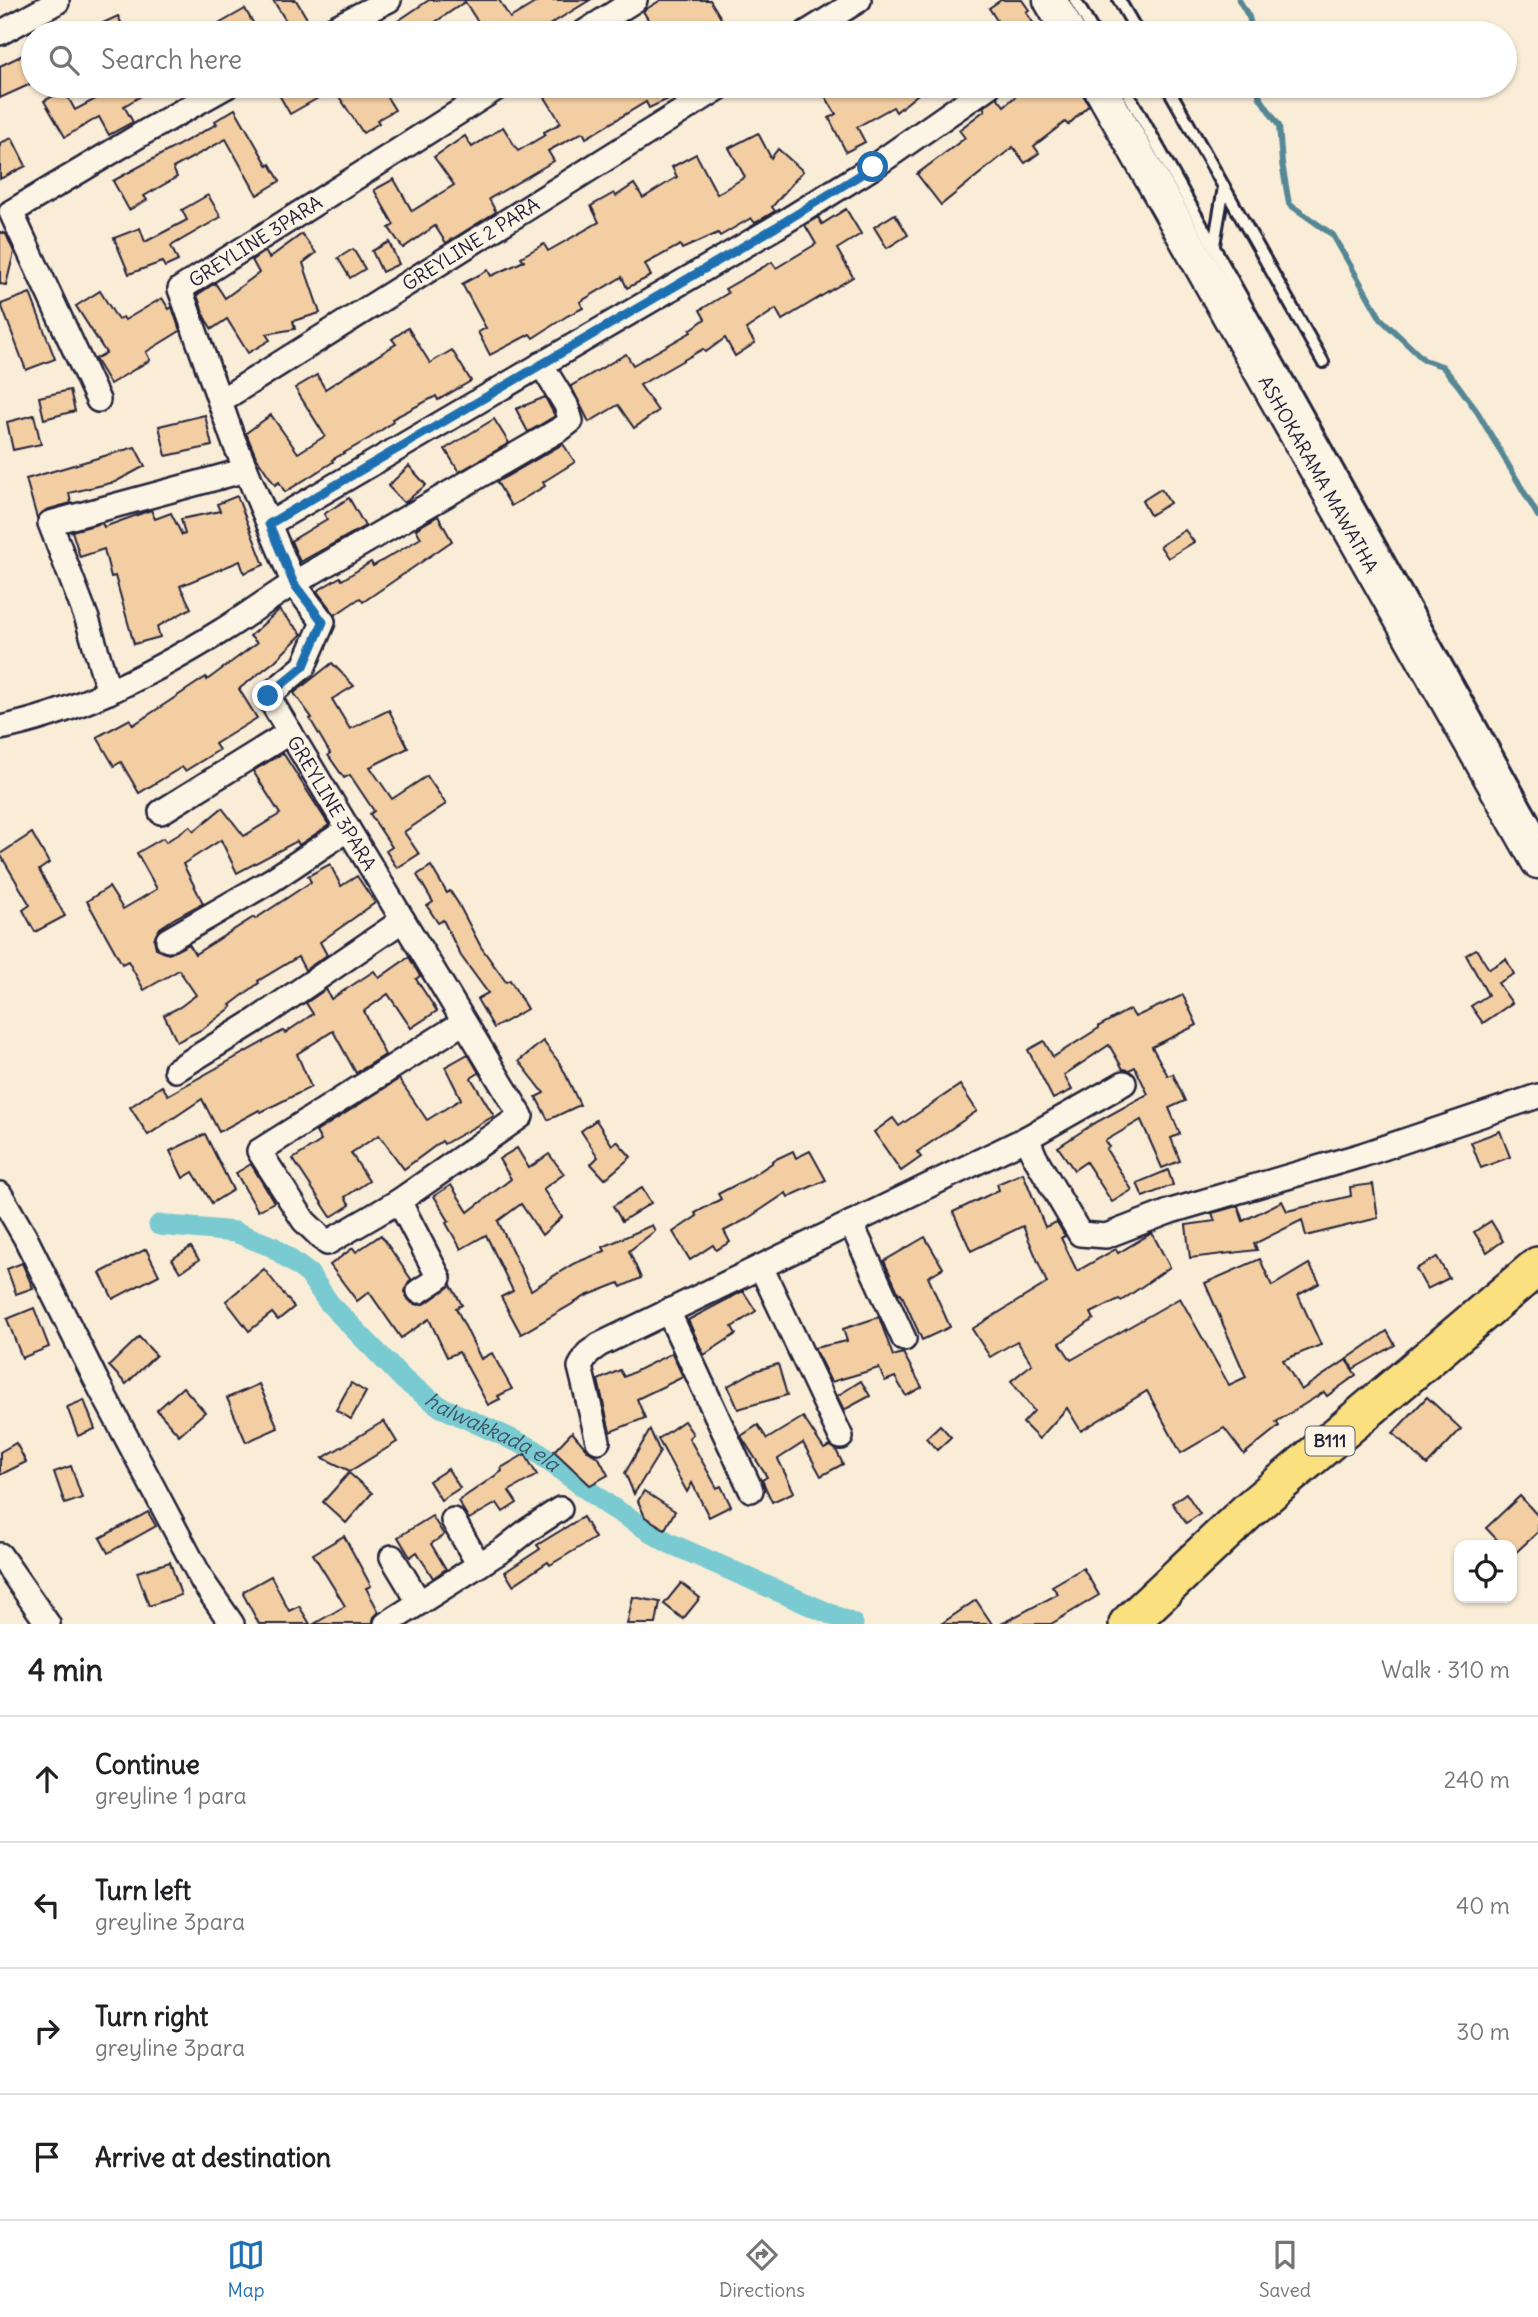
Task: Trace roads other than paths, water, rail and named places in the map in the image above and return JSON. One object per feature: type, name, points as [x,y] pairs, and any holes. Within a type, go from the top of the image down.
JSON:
[{"type":"main road","name":"B111","points":[[1128,1624],[1250,1509],[1538,1266]]},
{"type":"street","points":[[22,21],[57,0]]},
{"type":"street","points":[[348,21],[389,0]]},
{"type":"street","points":[[602,21],[635,0]]},
{"type":"street","points":[[825,21],[859,0]]},
{"type":"street","points":[[1050,0],[1066,21]]},
{"type":"street","points":[[0,33],[21,22]]},
{"type":"street","points":[[98,400],[11,212],[206,98]]},
{"type":"street","name":"GREYLINE 3PARA","points":[[399,1201],[521,1116],[268,696],[304,666],[323,622],[294,584],[246,470],[180,289],[481,98]]},
{"type":"street","name":"GREYLINE 2 PARA","points":[[220,401],[703,98]]},
{"type":"street","points":[[269,524],[776,227],[873,167],[972,98]]},
{"type":"street","name":"ASHOKARAMA MAWATHA","points":[[1106,98],[1538,862]]},
{"type":"street","points":[[0,728],[91,701],[109,692],[223,630],[294,584],[571,421],[566,404],[541,364]]},
{"type":"street","points":[[109,692],[87,620],[50,523],[246,470]]},
{"type":"street","points":[[161,813],[290,732]]},
{"type":"street","points":[[168,940],[272,880],[348,829]]},
{"type":"street","points":[[176,1070],[255,1021],[403,920]]},
{"type":"street","points":[[419,1291],[439,1278],[399,1201],[327,1243],[304,1221],[259,1151],[464,1022]]},
{"type":"street","points":[[598,1441],[580,1367],[588,1353],[599,1345],[1027,1138],[1124,1083]]},
{"type":"street","points":[[1027,1138],[1035,1157],[1080,1234],[1106,1236],[1171,1211],[1362,1155],[1538,1096]]},
{"type":"street","points":[[0,1194],[25,1237],[97,1382],[203,1582],[232,1624]]},
{"type":"street","points":[[851,1223],[904,1339]]},
{"type":"street","points":[[761,1267],[841,1437]]},
{"type":"street","points":[[668,1311],[751,1490]]},
{"type":"street","points":[[386,1624],[561,1509]]},
{"type":"street","points":[[453,1520],[478,1564]]},
{"type":"street","points":[[0,1555],[48,1624]]},
{"type":"street","points":[[392,1557],[419,1602]]},
{"type":"lane","points":[[1075,21],[1076,0]]},
{"type":"lane","points":[[1119,0],[1131,21]]},
{"type":"lane","points":[[1131,98],[1538,828]]},
{"type":"lane","points":[[1174,98],[1323,362]]},
{"type":"lane","points":[[1214,246],[1224,187]]},
{"type":"waterway","points":[[1239,0],[1250,21]]},
{"type":"waterway","points":[[1260,98],[1279,126],[1289,204],[1333,235],[1381,319],[1424,360],[1442,366],[1458,385],[1478,413],[1538,516]]},
{"type":"waterway","name":"halwakkada ela","points":[[159,1225],[235,1232],[273,1247],[309,1274],[329,1303],[405,1381],[441,1407],[533,1449],[608,1505],[669,1543],[853,1624]]}]
